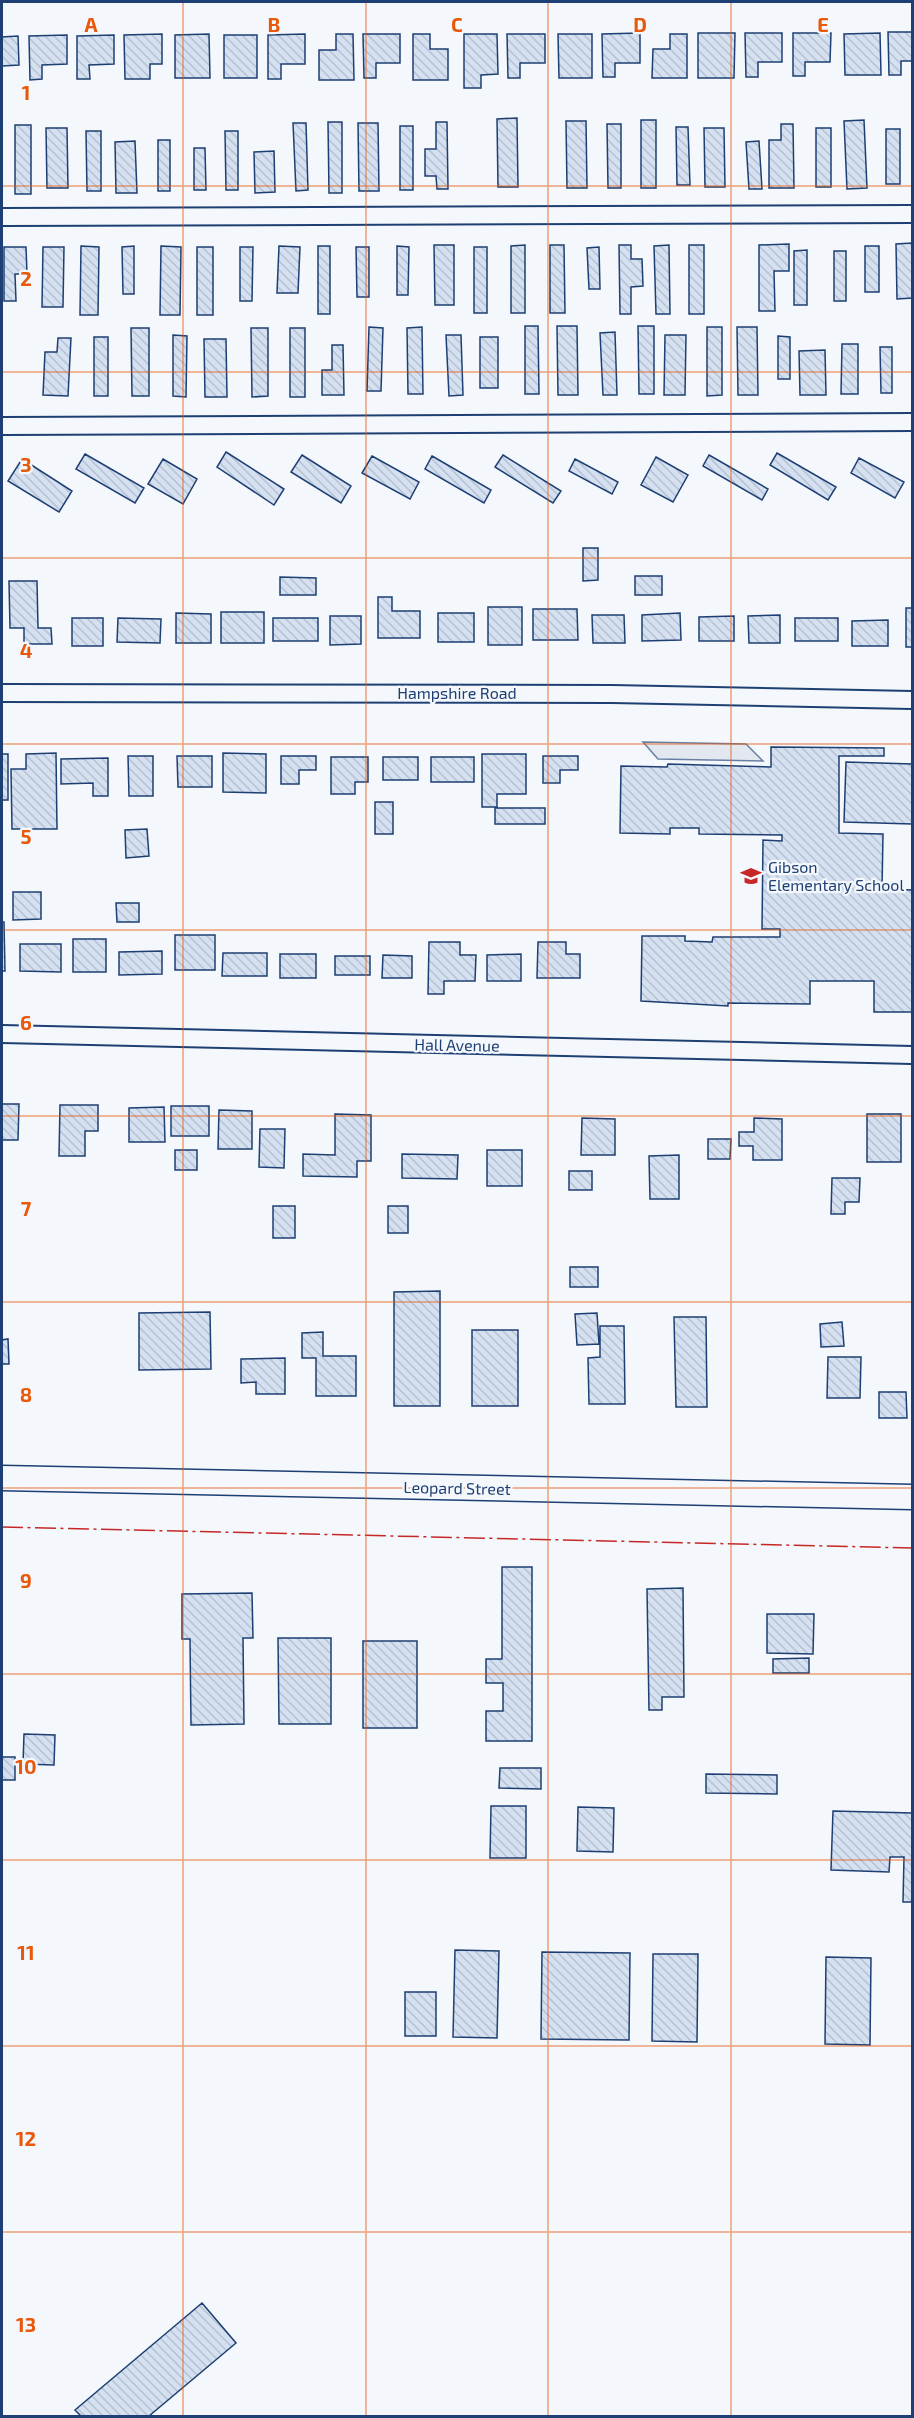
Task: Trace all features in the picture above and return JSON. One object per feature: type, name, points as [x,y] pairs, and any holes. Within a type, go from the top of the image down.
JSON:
[{"type":"main road","name":"Leopard Street","points":[[2,1478],[912,1497]]},
{"type":"street","points":[[2,217],[912,214]]},
{"type":"street","points":[[2,426],[912,422]]},
{"type":"street","name":"Hampshire Road","points":[[2,693],[600,693],[912,700]]},
{"type":"street","name":"Hall Avenue","points":[[2,1034],[912,1055]]},
{"type":"shaded area","points":[[643,742],[746,744],[763,761],[658,759]]},
{"type":"building","points":[[888,32],[912,32],[912,61],[901,61],[901,75],[889,75]]},
{"type":"building","points":[[640,33],[640,63],[615,63],[615,77],[603,77],[602,34]]},
{"type":"building","points":[[698,33],[735,33],[734,78],[698,78]]},
{"type":"building","points":[[745,33],[782,33],[782,62],[758,62],[758,77],[746,77]]},
{"type":"building","points":[[793,33],[831,33],[830,62],[805,62],[805,76],[793,76]]},
{"type":"building","points":[[880,33],[881,75],[845,75],[844,34]]},
{"type":"building","points":[[162,34],[162,64],[150,64],[150,79],[125,79],[124,35]]},
{"type":"building","points":[[209,34],[210,78],[175,78],[175,35]]},
{"type":"building","points":[[305,34],[305,64],[281,64],[281,79],[268,79],[268,35]]},
{"type":"building","points":[[336,34],[353,34],[354,80],[319,80],[319,50],[336,50]]},
{"type":"building","points":[[363,34],[400,34],[400,63],[376,63],[376,78],[364,78]]},
{"type":"building","points":[[413,34],[430,34],[430,49],[448,49],[448,80],[413,80]]},
{"type":"building","points":[[464,34],[497,34],[498,74],[481,75],[481,88],[464,88]]},
{"type":"building","points":[[507,34],[545,34],[545,63],[520,63],[520,78],[508,78]]},
{"type":"building","points":[[558,34],[592,34],[592,78],[559,78]]},
{"type":"building","points":[[670,34],[687,34],[687,78],[652,78],[653,49],[670,49]]},
{"type":"building","points":[[67,35],[67,64],[42,65],[42,79],[30,80],[29,36]]},
{"type":"building","points":[[114,35],[114,64],[89,65],[90,79],[77,79],[77,36]]},
{"type":"building","points":[[224,35],[257,35],[257,78],[224,78]]},
{"type":"building","points":[[18,36],[19,65],[2,66],[2,37]]},
{"type":"building","points":[[517,118],[518,187],[498,187],[497,119]]},
{"type":"building","points":[[641,120],[656,120],[656,188],[641,188]]},
{"type":"building","points":[[864,120],[867,188],[847,189],[844,121]]},
{"type":"building","points":[[566,121],[586,121],[587,188],[567,188]]},
{"type":"building","points":[[328,122],[342,122],[342,193],[329,193]]},
{"type":"building","points":[[436,122],[447,122],[448,189],[437,189],[436,176],[425,176],[425,149],[436,149]]},
{"type":"building","points":[[293,123],[306,123],[308,190],[296,191]]},
{"type":"building","points":[[358,123],[378,123],[379,191],[359,191]]},
{"type":"building","points":[[607,124],[621,124],[621,188],[608,188]]},
{"type":"building","points":[[781,124],[793,124],[794,188],[769,188],[769,140],[781,140]]},
{"type":"building","points":[[15,125],[31,125],[31,194],[15,194]]},
{"type":"building","points":[[400,126],[413,126],[413,190],[400,190]]},
{"type":"building","points":[[676,127],[688,127],[690,185],[677,185]]},
{"type":"building","points":[[46,128],[67,128],[68,188],[47,188]]},
{"type":"building","points":[[704,128],[724,128],[725,187],[705,187]]},
{"type":"building","points":[[816,128],[831,128],[831,187],[816,187]]},
{"type":"building","points":[[886,129],[900,129],[900,184],[886,184]]},
{"type":"building","points":[[86,131],[101,131],[101,191],[87,191]]},
{"type":"building","points":[[225,131],[238,131],[238,190],[226,190]]},
{"type":"building","points":[[158,140],[170,140],[170,191],[158,191]]},
{"type":"building","points":[[135,141],[137,193],[116,193],[115,142]]},
{"type":"building","points":[[759,141],[762,189],[749,189],[746,142]]},
{"type":"building","points":[[194,148],[205,148],[206,190],[194,190]]},
{"type":"building","points":[[274,151],[275,192],[255,193],[254,152]]},
{"type":"building","points":[[912,243],[912,298],[897,299],[896,244]]},
{"type":"building","points":[[789,244],[789,271],[774,271],[775,311],[759,311],[759,245]]},
{"type":"building","points":[[434,245],[454,245],[454,305],[435,305]]},
{"type":"building","points":[[525,245],[525,313],[511,313],[511,246]]},
{"type":"building","points":[[550,245],[564,245],[565,313],[550,313]]},
{"type":"building","points":[[619,245],[631,245],[631,259],[642,259],[643,286],[631,287],[631,314],[620,314]]},
{"type":"building","points":[[669,245],[670,314],[656,314],[654,246]]},
{"type":"building","points":[[689,245],[704,245],[704,314],[689,314]]},
{"type":"building","points":[[81,246],[99,247],[98,315],[80,315]]},
{"type":"building","points":[[134,246],[134,294],[123,294],[122,247]]},
{"type":"building","points":[[161,246],[181,247],[180,315],[160,315]]},
{"type":"building","points":[[279,246],[300,247],[298,293],[277,293]]},
{"type":"building","points":[[318,246],[330,246],[330,314],[318,314]]},
{"type":"building","points":[[397,246],[409,247],[408,295],[397,295]]},
{"type":"building","points":[[865,246],[879,246],[879,292],[865,292]]},
{"type":"building","points":[[4,247],[26,247],[27,274],[15,274],[16,301],[4,301]]},
{"type":"building","points":[[43,247],[64,247],[63,307],[42,307]]},
{"type":"building","points":[[197,247],[213,247],[213,315],[197,315]]},
{"type":"building","points":[[240,247],[253,247],[252,301],[240,301]]},
{"type":"building","points":[[356,247],[369,247],[369,297],[357,297]]},
{"type":"building","points":[[474,247],[487,247],[487,313],[474,313]]},
{"type":"building","points":[[599,247],[600,289],[589,289],[587,248]]},
{"type":"building","points":[[807,250],[807,305],[794,305],[794,251]]},
{"type":"building","points":[[834,251],[846,251],[846,301],[834,301]]},
{"type":"building","points":[[525,326],[538,326],[539,394],[525,394]]},
{"type":"building","points":[[557,326],[577,326],[578,395],[558,395]]},
{"type":"building","points":[[638,326],[654,326],[654,394],[639,394]]},
{"type":"building","points":[[369,327],[383,328],[381,391],[367,391]]},
{"type":"building","points":[[422,327],[423,394],[408,394],[407,328]]},
{"type":"building","points":[[707,327],[722,327],[722,395],[707,396]]},
{"type":"building","points":[[737,327],[757,327],[758,395],[738,395]]},
{"type":"building","points":[[131,328],[149,328],[149,396],[132,396]]},
{"type":"building","points":[[251,328],[268,328],[268,396],[252,397]]},
{"type":"building","points":[[290,328],[305,328],[305,397],[290,397]]},
{"type":"building","points":[[615,332],[617,395],[603,395],[600,333]]},
{"type":"building","points":[[173,335],[187,336],[186,397],[173,396]]},
{"type":"building","points":[[446,335],[461,335],[463,395],[449,396]]},
{"type":"building","points":[[665,335],[686,335],[685,395],[664,395]]},
{"type":"building","points":[[778,336],[790,337],[790,379],[778,379]]},
{"type":"building","points":[[94,337],[108,337],[108,396],[94,396]]},
{"type":"building","points":[[480,337],[498,337],[498,388],[480,388]]},
{"type":"building","points":[[58,338],[71,338],[68,396],[43,395],[45,352],[57,352]]},
{"type":"building","points":[[204,339],[226,339],[227,397],[205,397]]},
{"type":"building","points":[[842,344],[858,344],[858,394],[841,394]]},
{"type":"building","points":[[332,345],[343,345],[344,395],[322,395],[322,370],[332,370]]},
{"type":"building","points":[[880,347],[892,347],[892,393],[881,393]]},
{"type":"building","points":[[825,350],[826,395],[800,395],[799,351]]},
{"type":"building","points":[[226,452],[284,489],[274,505],[217,467]]},
{"type":"building","points":[[777,453],[836,487],[828,500],[770,465]]},
{"type":"building","points":[[85,454],[144,488],[135,503],[76,469]]},
{"type":"building","points":[[302,455],[351,486],[341,503],[291,472]]},
{"type":"building","points":[[503,455],[561,491],[553,503],[495,467]]},
{"type":"building","points":[[709,455],[768,489],[762,500],[703,466]]},
{"type":"building","points":[[372,456],[419,482],[410,499],[362,473]]},
{"type":"building","points":[[432,456],[491,490],[484,503],[425,469]]},
{"type":"building","points":[[656,457],[688,475],[673,502],[641,485]]},
{"type":"building","points":[[859,458],[904,482],[895,498],[851,473]]},
{"type":"building","points":[[22,459],[72,491],[59,512],[8,481]]},
{"type":"building","points":[[163,459],[197,479],[183,504],[148,484]]},
{"type":"building","points":[[575,459],[618,482],[612,494],[569,471]]},
{"type":"building","points":[[583,548],[598,548],[598,580],[583,581]]},
{"type":"building","points":[[635,576],[662,576],[662,595],[635,595]]},
{"type":"building","points":[[280,577],[316,578],[316,595],[280,595]]},
{"type":"building","points":[[9,581],[37,581],[38,628],[51,628],[52,644],[24,644],[24,628],[10,628]]},
{"type":"building","points":[[378,597],[392,597],[392,611],[420,611],[420,638],[378,638]]},
{"type":"building","points":[[488,607],[522,607],[522,645],[488,645]]},
{"type":"building","points":[[906,608],[912,608],[912,647],[906,647]]},
{"type":"building","points":[[533,609],[577,609],[578,640],[533,640]]},
{"type":"building","points":[[221,612],[264,612],[264,643],[221,643]]},
{"type":"building","points":[[176,613],[211,614],[211,643],[176,643]]},
{"type":"building","points":[[438,613],[474,613],[474,642],[438,642]]},
{"type":"building","points":[[680,613],[681,640],[642,641],[642,615]]},
{"type":"building","points":[[592,615],[624,615],[625,643],[593,643]]},
{"type":"building","points":[[780,615],[780,643],[749,643],[748,616]]},
{"type":"building","points":[[330,616],[361,616],[361,644],[330,645]]},
{"type":"building","points":[[734,616],[734,641],[699,641],[699,617]]},
{"type":"building","points":[[72,618],[103,618],[103,646],[72,646]]},
{"type":"building","points":[[118,618],[161,619],[160,643],[117,642]]},
{"type":"building","points":[[273,618],[318,618],[318,641],[273,641]]},
{"type":"building","points":[[795,618],[838,618],[838,641],[795,641]]},
{"type":"building","points":[[888,620],[888,646],[852,646],[852,621]]},
{"type":"building","points":[[771,747],[884,748],[884,756],[839,756],[839,833],[883,834],[882,889],[912,890],[912,1012],[874,1012],[874,981],[810,981],[810,1004],[728,1003],[728,1006],[641,1001],[642,936],[685,936],[685,941],[712,942],[713,937],[780,937],[780,929],[762,929],[763,840],[782,841],[782,835],[699,834],[699,828],[670,828],[670,834],[620,833],[621,766],[667,767],[668,764],[771,767]]},
{"type":"building","points":[[56,753],[57,829],[12,829],[11,769],[26,769],[26,754]]},
{"type":"building","points":[[223,753],[266,754],[266,793],[223,792]]},
{"type":"building","points":[[2,754],[8,754],[8,800],[2,800]]},
{"type":"building","points":[[482,754],[526,754],[526,794],[497,794],[497,807],[482,807]]},
{"type":"building","points":[[128,756],[153,756],[153,796],[129,796]]},
{"type":"building","points":[[177,756],[212,756],[212,787],[178,787]]},
{"type":"building","points":[[281,756],[316,756],[316,770],[299,770],[299,784],[281,784]]},
{"type":"building","points":[[543,756],[578,756],[578,770],[560,770],[560,783],[543,783]]},
{"type":"building","points":[[331,757],[368,757],[368,782],[355,782],[355,794],[331,794]]},
{"type":"building","points":[[383,757],[418,757],[418,780],[383,780]]},
{"type":"building","points":[[431,757],[474,757],[474,782],[431,782]]},
{"type":"building","points":[[108,758],[108,796],[93,796],[93,783],[61,784],[61,759]]},
{"type":"building","points":[[846,762],[912,764],[912,824],[844,822]]},
{"type":"building","points":[[375,802],[393,802],[393,834],[375,834]]},
{"type":"building","points":[[495,808],[545,808],[545,824],[495,824]]},
{"type":"building","points":[[147,829],[149,856],[126,858],[125,830]]},
{"type":"building","points":[[13,892],[41,892],[41,919],[13,920]]},
{"type":"building","points":[[116,903],[139,903],[139,922],[117,922]]},
{"type":"building","points":[[2,922],[4,922],[5,971],[2,971]]},
{"type":"building","points":[[175,935],[215,935],[215,970],[175,970]]},
{"type":"building","points":[[73,939],[106,939],[106,972],[73,972]]},
{"type":"building","points":[[429,942],[460,942],[460,955],[476,955],[475,981],[444,981],[444,994],[428,994]]},
{"type":"building","points":[[538,942],[566,942],[566,954],[580,954],[580,978],[537,978]]},
{"type":"building","points":[[20,944],[61,944],[61,972],[20,971]]},
{"type":"building","points":[[162,951],[162,974],[119,975],[119,952]]},
{"type":"building","points":[[223,953],[267,953],[267,976],[222,976]]},
{"type":"building","points":[[280,954],[316,954],[316,978],[280,978]]},
{"type":"building","points":[[521,954],[521,981],[487,981],[487,955]]},
{"type":"building","points":[[383,955],[412,956],[412,978],[382,978]]},
{"type":"building","points":[[335,956],[370,956],[370,975],[335,975]]},
{"type":"building","points":[[2,1104],[19,1104],[18,1140],[2,1140]]},
{"type":"building","points":[[60,1105],[98,1105],[98,1131],[85,1131],[85,1156],[59,1156]]},
{"type":"building","points":[[171,1106],[209,1106],[209,1136],[171,1136]]},
{"type":"building","points":[[164,1107],[165,1142],[129,1142],[129,1108]]},
{"type":"building","points":[[219,1110],[252,1111],[252,1149],[218,1149]]},
{"type":"building","points":[[335,1114],[371,1115],[371,1161],[357,1161],[357,1177],[303,1176],[303,1154],[335,1155]]},
{"type":"building","points":[[867,1114],[901,1114],[901,1162],[867,1162]]},
{"type":"building","points":[[582,1118],[615,1119],[615,1155],[581,1155]]},
{"type":"building","points":[[754,1118],[782,1119],[782,1160],[753,1160],[753,1146],[739,1146],[739,1132],[754,1132]]},
{"type":"building","points":[[260,1129],[285,1129],[284,1168],[259,1167]]},
{"type":"building","points":[[708,1139],[731,1139],[730,1159],[708,1159]]},
{"type":"building","points":[[175,1150],[197,1150],[197,1170],[175,1170]]},
{"type":"building","points":[[487,1150],[522,1150],[522,1186],[487,1186]]},
{"type":"building","points":[[402,1154],[458,1155],[457,1179],[402,1178]]},
{"type":"building","points":[[679,1155],[679,1199],[650,1199],[649,1156]]},
{"type":"building","points":[[569,1171],[592,1171],[592,1190],[569,1190]]},
{"type":"building","points":[[832,1178],[860,1178],[859,1202],[845,1202],[845,1214],[831,1214]]},
{"type":"building","points":[[273,1206],[295,1206],[295,1238],[273,1238]]},
{"type":"building","points":[[388,1206],[408,1206],[408,1233],[388,1233]]},
{"type":"building","points":[[570,1267],[598,1267],[598,1287],[570,1287]]},
{"type":"building","points":[[440,1291],[440,1406],[394,1406],[394,1292]]},
{"type":"building","points":[[210,1312],[211,1369],[139,1370],[139,1313]]},
{"type":"building","points":[[597,1313],[599,1344],[577,1345],[575,1314]]},
{"type":"building","points":[[674,1317],[706,1317],[707,1407],[676,1407]]},
{"type":"building","points":[[842,1322],[844,1346],[821,1347],[820,1324]]},
{"type":"building","points":[[600,1326],[624,1326],[625,1404],[589,1404],[588,1358],[600,1357]]},
{"type":"building","points":[[472,1330],[518,1330],[518,1406],[472,1406]]},
{"type":"building","points":[[323,1332],[323,1356],[356,1356],[356,1396],[316,1396],[316,1358],[302,1358],[302,1333]]},
{"type":"building","points":[[8,1339],[9,1364],[2,1364],[2,1340]]},
{"type":"building","points":[[828,1357],[861,1357],[860,1398],[827,1398]]},
{"type":"building","points":[[285,1358],[285,1394],[256,1394],[256,1382],[241,1383],[241,1359]]},
{"type":"building","points":[[879,1392],[906,1392],[907,1418],[879,1418]]},
{"type":"building","points":[[502,1567],[532,1567],[532,1741],[486,1741],[486,1711],[503,1711],[503,1683],[486,1683],[486,1659],[502,1659]]},
{"type":"building","points":[[683,1588],[684,1697],[662,1697],[662,1710],[649,1710],[647,1589]]},
{"type":"building","points":[[252,1593],[253,1638],[243,1638],[244,1724],[191,1725],[190,1639],[182,1639],[182,1594]]},
{"type":"building","points":[[767,1614],[814,1614],[813,1654],[767,1653]]},
{"type":"building","points":[[278,1638],[331,1638],[331,1724],[279,1724]]},
{"type":"building","points":[[363,1641],[417,1641],[417,1728],[363,1728]]},
{"type":"building","points":[[809,1658],[809,1673],[773,1673],[773,1659]]},
{"type":"building","points":[[24,1734],[55,1735],[54,1765],[23,1764]]},
{"type":"building","points":[[2,1757],[15,1757],[15,1780],[2,1780]]},
{"type":"building","points":[[500,1768],[541,1768],[541,1789],[499,1788]]},
{"type":"building","points":[[706,1774],[777,1775],[777,1794],[706,1793]]},
{"type":"building","points":[[491,1806],[526,1806],[526,1858],[490,1858]]},
{"type":"building","points":[[578,1807],[614,1808],[613,1852],[577,1851]]},
{"type":"building","points":[[833,1811],[912,1813],[912,1902],[903,1902],[904,1857],[890,1857],[889,1872],[831,1870]]},
{"type":"building","points":[[455,1950],[499,1951],[497,2038],[453,2037]]},
{"type":"building","points":[[542,1952],[630,1953],[629,2040],[541,2039]]},
{"type":"building","points":[[653,1954],[698,1954],[697,2042],[652,2041]]},
{"type":"building","points":[[826,1957],[871,1958],[870,2045],[825,2044]]},
{"type":"building","points":[[405,1992],[436,1992],[436,2036],[405,2036]]},
{"type":"building","points":[[202,2303],[236,2343],[149,2416],[81,2416],[75,2410]]},
{"type":"power","points":[[2,1527],[912,1548]]},
{"type":"place","name":"Gibson Elementary School","points":[[751,876]]}]
